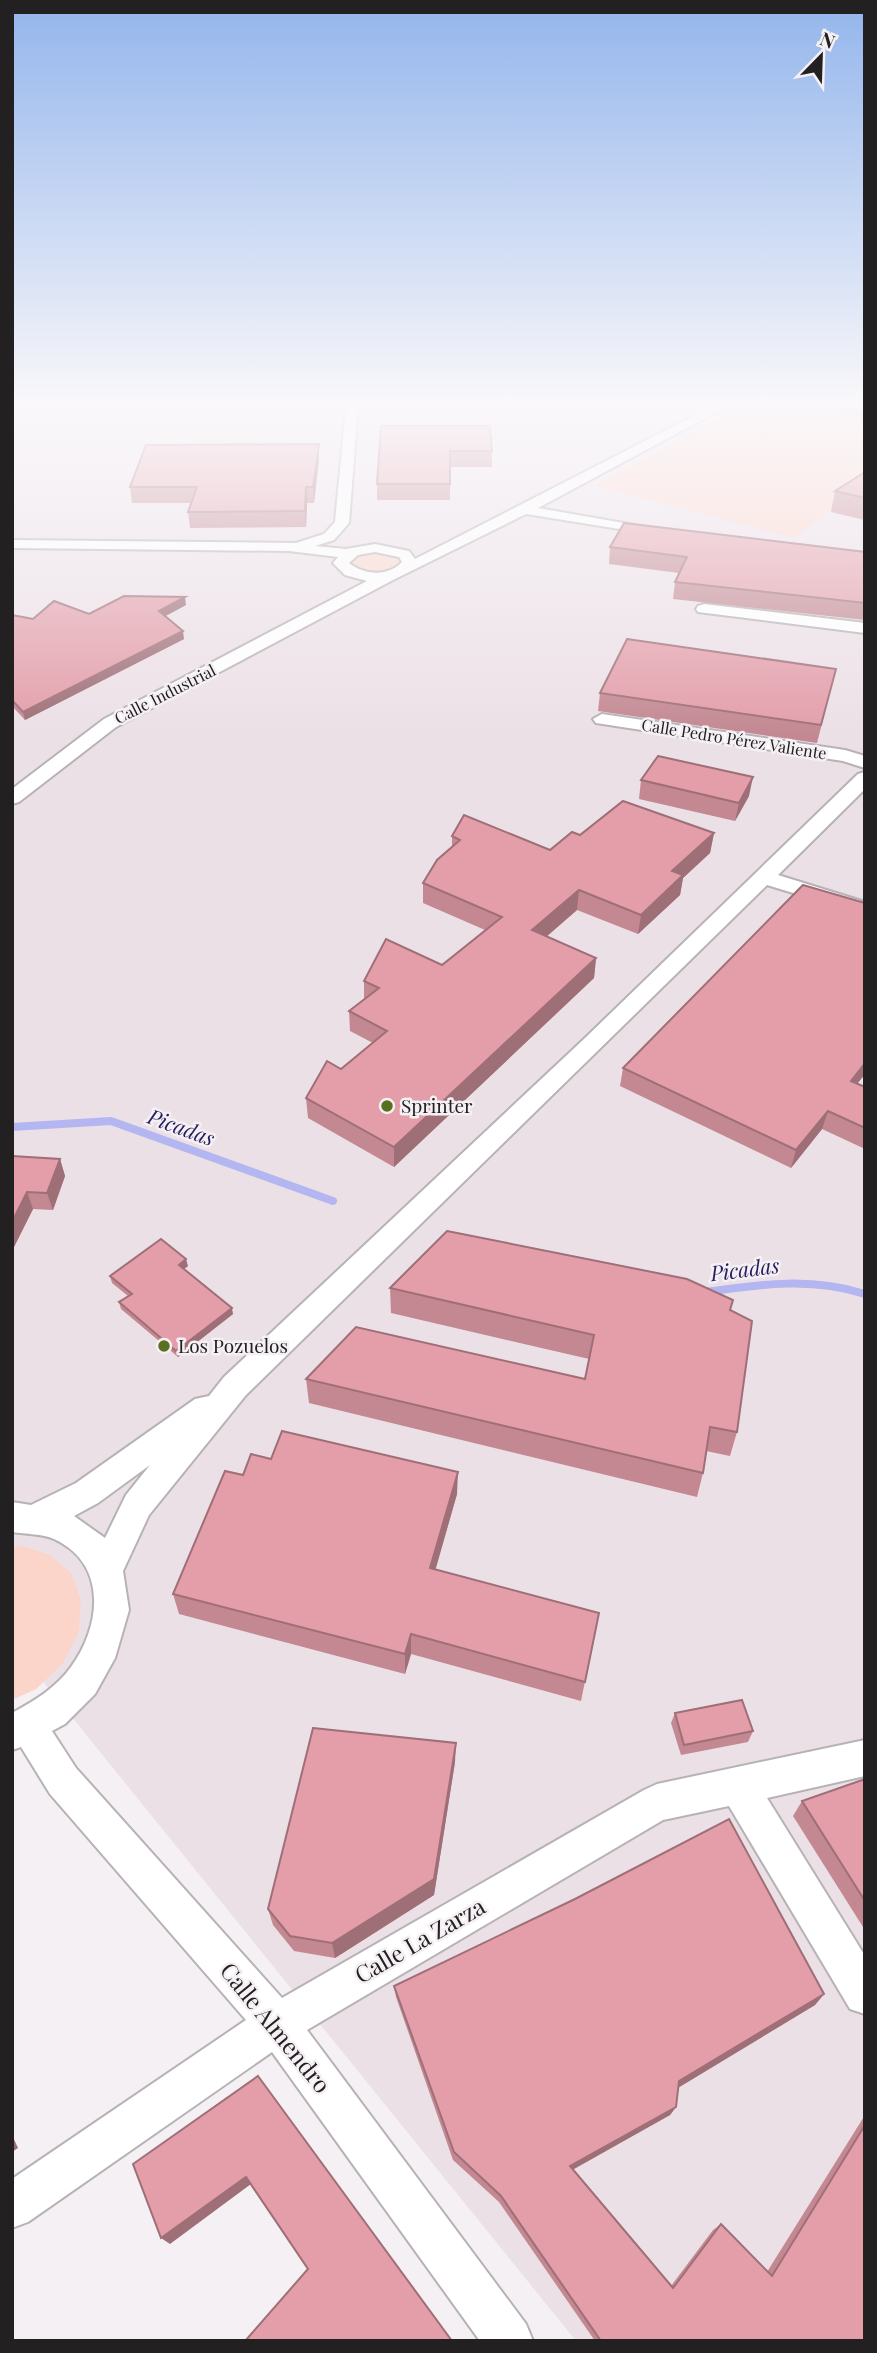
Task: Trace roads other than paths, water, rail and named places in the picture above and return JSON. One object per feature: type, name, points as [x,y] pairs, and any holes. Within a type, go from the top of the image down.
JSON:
[{"type":"street","points":[[12,544],[289,547],[312,544],[329,537],[342,523],[343,517]]},
{"type":"street","name":"Calle Industrial","points":[[12,798],[110,723],[397,573],[512,517]]},
{"type":"street","points":[[564,517],[670,535]]},
{"type":"street","points":[[342,523],[353,535],[375,548]]},
{"type":"street","name":"Calle Industrial","points":[[375,548],[397,551],[460,543]]},
{"type":"street","points":[[289,547],[345,561],[357,575],[397,573],[410,562],[404,554],[397,551]]},
{"type":"street","points":[[330,608],[345,561],[375,548]]},
{"type":"street","points":[[704,609],[865,628]]},
{"type":"street","name":"Calle Pedro Pérez Valiente","points":[[602,719],[845,756],[865,762]]},
{"type":"street","points":[[107,1570],[137,1505],[235,1387],[765,878],[865,778]]},
{"type":"street","points":[[765,878],[865,909]]},
{"type":"street","points":[[25,1518],[87,1493],[235,1387]]},
{"type":"street","points":[[20,1730],[58,1708],[75,1691],[101,1655],[111,1625],[113,1597],[107,1570],[91,1545],[68,1527],[25,1518]]},
{"type":"street","name":"Calle Almendro","points":[[20,1730],[277,2024],[509,2341]]},
{"type":"street","name":"Calle La Zarza","points":[[12,2206],[277,2024],[657,1803],[865,1758]]},
{"type":"street","points":[[738,1786],[865,1994]]},
{"type":"waterway","name":"Picadas","points":[[12,1127],[111,1121],[333,1201]]},
{"type":"waterway","name":"Picadas","points":[[706,1292],[767,1285],[806,1284],[826,1285],[865,1294]]},
{"type":"place","name":"Sprinter","points":[[387,1106]]},
{"type":"place","name":"Los Pozuelos","points":[[164,1346]]}]
